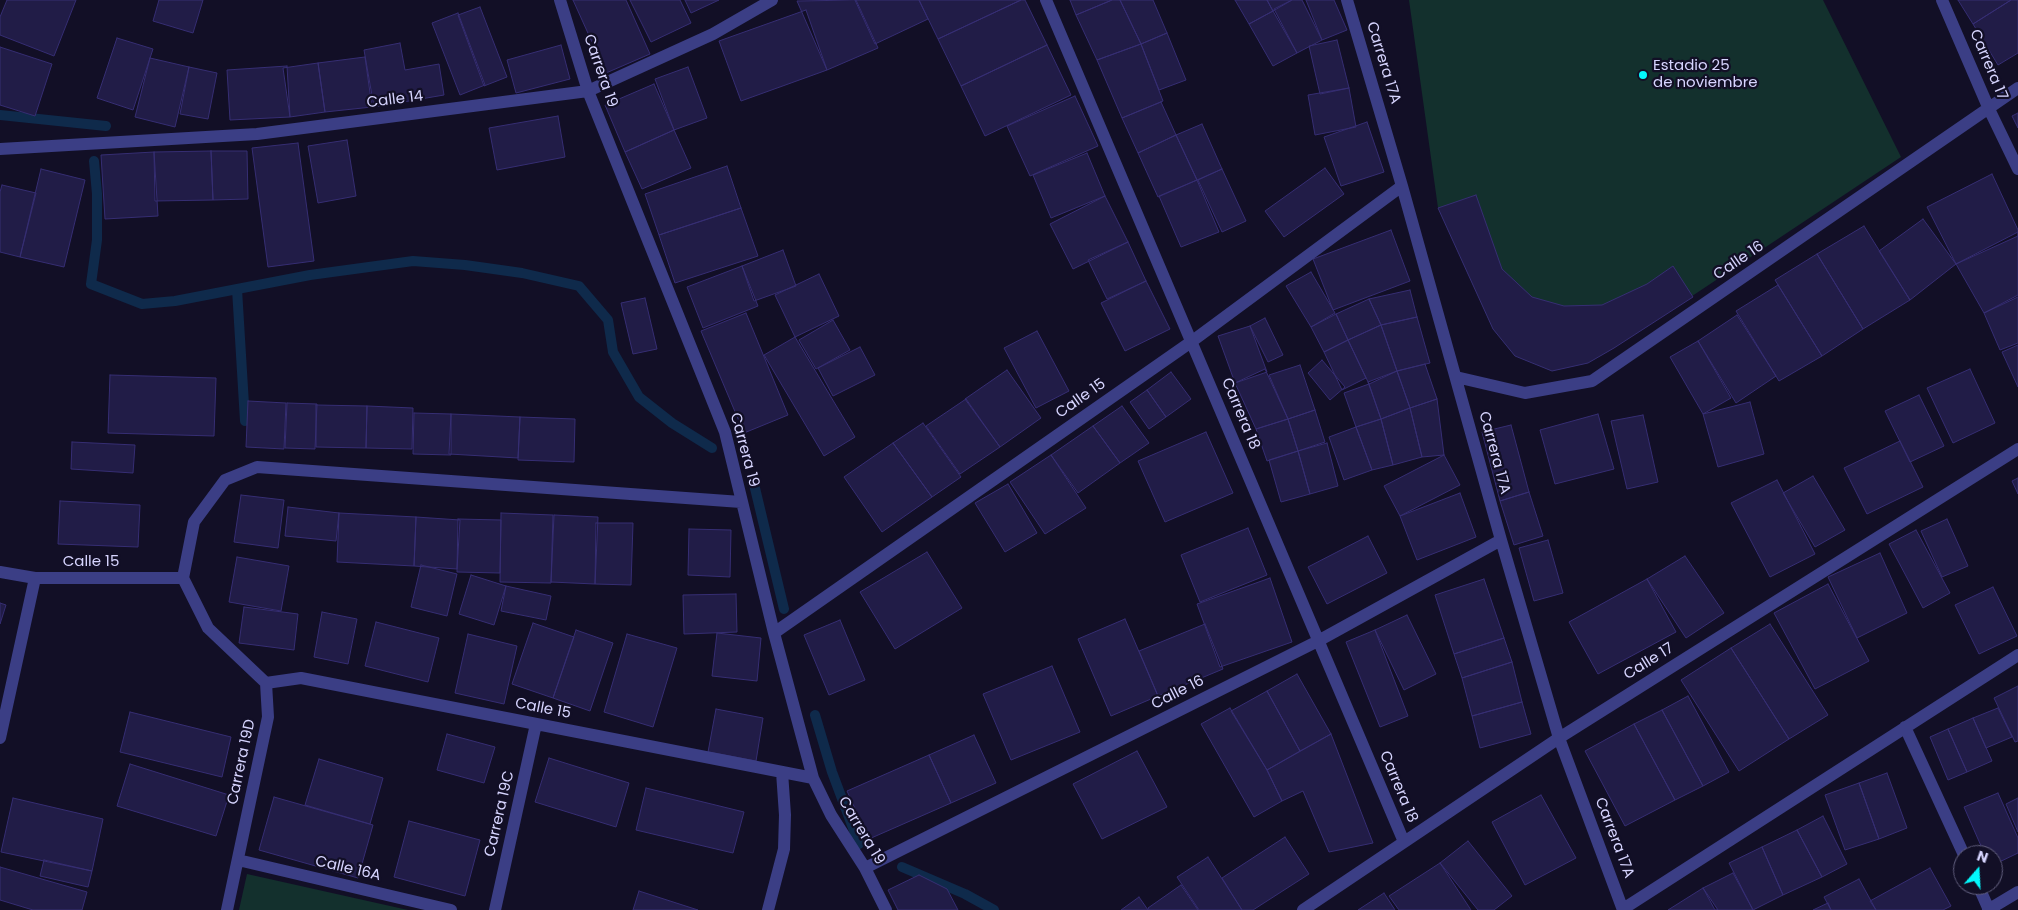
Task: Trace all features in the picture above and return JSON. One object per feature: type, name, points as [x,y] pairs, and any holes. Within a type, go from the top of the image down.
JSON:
[{"type":"street","name":"Carrera 19","points":[[560,0],[588,91],[725,432],[774,633],[813,778],[831,815],[865,868],[886,910]]},
{"type":"street","name":"Calle 14","points":[[0,149],[257,134],[588,91],[713,34],[772,0]]},
{"type":"street","name":"Carrera 18","points":[[1046,0],[1404,842]]},
{"type":"street","name":"Carrera 17A","points":[[1347,0],[1402,186],[1501,540],[1559,738],[1623,909]]},
{"type":"street","name":"Carrera 17","points":[[1942,0],[1989,109],[2018,169]]},
{"type":"street","name":"Calle 16","points":[[1456,377],[1524,393],[1592,381],[2018,88]]},
{"type":"street","name":"Calle 15","points":[[774,633],[1191,342],[1402,186]]},
{"type":"street","name":"Calle 17","points":[[1303,910],[1559,738],[2018,449]]},
{"type":"street","points":[[266,683],[208,628],[183,578],[194,522],[225,480],[257,467],[741,502]]},
{"type":"street","name":"Calle 16","points":[[865,868],[1318,641],[1501,540]]},
{"type":"street","name":"Calle 15","points":[[0,572],[35,578],[183,578]]},
{"type":"street","points":[[0,738],[35,578]]},
{"type":"street","points":[[1623,909],[2018,655]]},
{"type":"street","name":"Calle 15","points":[[266,683],[302,678],[813,778]]},
{"type":"street","name":"Carrera 19D","points":[[227,910],[268,717],[266,683]]},
{"type":"street","name":"Carrera 19C","points":[[495,910],[536,724]]},
{"type":"street","points":[[1905,726],[1959,845]]},
{"type":"street","points":[[768,910],[784,849],[785,815],[782,772]]},
{"type":"street","name":"Calle 16A","points":[[238,860],[451,910]]},
{"type":"street","points":[[1982,895],[1989,910],[2018,892]]},
{"type":"green space","points":[[1409,0],[1823,0],[1901,157],[1614,348],[1588,363],[1552,371],[1515,356],[1493,329],[1438,208]]},
{"type":"green space","points":[[247,874],[408,910],[239,910]]},
{"type":"building","points":[[7,0],[76,0],[54,56],[0,35],[0,17]]},
{"type":"building","points":[[159,0],[203,0],[193,33],[153,21]]},
{"type":"building","points":[[573,0],[626,0],[650,54],[606,73]]},
{"type":"building","points":[[630,0],[680,0],[691,23],[651,42]]},
{"type":"building","points":[[685,0],[719,0],[691,13]]},
{"type":"building","points":[[855,0],[919,0],[928,19],[875,44]]},
{"type":"building","points":[[856,0],[878,48],[827,70],[797,1]]},
{"type":"building","points":[[919,0],[1021,0],[938,39]]},
{"type":"building","points":[[1021,0],[1025,0],[1047,45],[961,86],[938,39]]},
{"type":"building","points":[[1070,0],[1112,0],[1076,15]]},
{"type":"building","points":[[1112,0],[1120,0],[1141,44],[1097,60],[1076,15]]},
{"type":"building","points":[[1120,0],[1153,0],[1167,33],[1141,44]]},
{"type":"building","points":[[1235,0],[1267,0],[1273,11],[1249,24]]},
{"type":"building","points":[[1267,0],[1292,0],[1273,11]]},
{"type":"building","points":[[1292,0],[1302,0],[1322,40],[1297,53],[1274,9]]},
{"type":"building","points":[[1306,0],[1334,0],[1347,30],[1322,40]]},
{"type":"building","points":[[1958,0],[2011,0],[1973,24]]},
{"type":"building","points":[[2011,0],[2018,0],[2018,53],[1998,65],[1973,24]]},
{"type":"building","points":[[480,7],[507,77],[484,86],[458,15]]},
{"type":"building","points":[[806,10],[827,70],[741,101],[719,41]]},
{"type":"building","points":[[1273,11],[1297,53],[1273,66],[1249,24]]},
{"type":"building","points":[[458,13],[485,85],[460,95],[432,23]]},
{"type":"building","points":[[1167,33],[1186,80],[1159,90],[1141,44]]},
{"type":"building","points":[[117,38],[153,49],[133,110],[97,98]]},
{"type":"building","points":[[1337,40],[1349,88],[1320,94],[1309,46]]},
{"type":"building","points":[[400,43],[405,70],[439,64],[444,95],[374,107],[364,50]]},
{"type":"building","points":[[1141,44],[1163,101],[1122,118],[1097,60]]},
{"type":"building","points":[[561,45],[570,79],[516,93],[507,60]]},
{"type":"building","points":[[1047,45],[1071,95],[985,136],[961,86]]},
{"type":"building","points":[[0,47],[52,64],[35,116],[0,105]]},
{"type":"building","points":[[365,57],[372,107],[325,112],[318,63]]},
{"type":"building","points":[[150,58],[189,67],[175,127],[135,117]]},
{"type":"building","points":[[318,63],[325,112],[290,117],[283,68]]},
{"type":"building","points":[[287,66],[290,117],[230,120],[227,70]]},
{"type":"building","points":[[189,67],[217,73],[208,119],[180,114]]},
{"type":"building","points":[[688,67],[707,118],[674,130],[655,79]]},
{"type":"building","points":[[654,84],[674,130],[625,152],[605,105]]},
{"type":"building","points":[[1349,88],[1356,127],[1315,135],[1308,95]]},
{"type":"building","points":[[1075,96],[1098,146],[1030,176],[1007,126]]},
{"type":"building","points":[[1161,102],[1176,135],[1138,153],[1122,118]]},
{"type":"building","points":[[2018,113],[2018,128],[2012,116]]},
{"type":"building","points":[[558,116],[565,157],[497,170],[489,128]]},
{"type":"building","points":[[1367,122],[1384,172],[1341,186],[1324,137]]},
{"type":"building","points":[[1202,124],[1222,169],[1197,180],[1176,135]]},
{"type":"building","points":[[674,130],[691,168],[642,189],[625,152]]},
{"type":"building","points":[[1176,135],[1197,180],[1158,197],[1138,153]]},
{"type":"building","points":[[347,140],[356,196],[318,203],[308,146]]},
{"type":"building","points":[[298,143],[314,261],[268,267],[252,148]]},
{"type":"building","points":[[211,151],[247,151],[248,199],[213,200]]},
{"type":"building","points":[[211,151],[213,200],[155,201],[154,152]]},
{"type":"building","points":[[154,152],[158,216],[105,219],[101,155]]},
{"type":"building","points":[[1087,153],[1105,196],[1051,218],[1033,175]]},
{"type":"building","points":[[727,166],[741,208],[659,235],[645,194]]},
{"type":"building","points":[[1325,168],[1344,194],[1284,237],[1265,211]]},
{"type":"building","points":[[41,169],[85,180],[64,267],[20,257]]},
{"type":"building","points":[[1222,169],[1246,221],[1222,232],[1198,180]]},
{"type":"building","points":[[1992,174],[2018,230],[2018,236],[1956,264],[1927,207]]},
{"type":"building","points":[[1197,180],[1219,232],[1181,247],[1159,196]]},
{"type":"building","points":[[2,185],[36,193],[20,257],[0,252],[0,192]]},
{"type":"building","points":[[1476,195],[1502,269],[1532,297],[1564,306],[1602,305],[1647,284],[1673,266],[1693,297],[1588,363],[1552,371],[1515,356],[1493,329],[1438,208]]},
{"type":"building","points":[[1105,196],[1128,242],[1073,269],[1050,224]]},
{"type":"building","points":[[741,208],[758,256],[675,283],[659,235]]},
{"type":"building","points":[[1923,219],[1956,264],[1910,300],[1879,251]]},
{"type":"building","points":[[1864,226],[1910,300],[1863,329],[1817,254]]},
{"type":"building","points":[[1391,230],[1410,281],[1333,310],[1313,259]]},
{"type":"building","points":[[2018,232],[2018,295],[1984,313],[1956,264]]},
{"type":"building","points":[[1128,242],[1146,281],[1107,299],[1088,260]]},
{"type":"building","points":[[783,250],[796,286],[754,301],[742,266]]},
{"type":"building","points":[[1817,254],[1863,329],[1822,356],[1775,280]]},
{"type":"building","points":[[742,266],[758,306],[703,328],[687,287]]},
{"type":"building","points":[[1311,272],[1335,313],[1311,327],[1286,286]]},
{"type":"building","points":[[819,274],[839,316],[795,337],[775,295]]},
{"type":"building","points":[[1146,281],[1170,329],[1125,351],[1101,303]]},
{"type":"building","points":[[1778,285],[1822,356],[1779,381],[1736,311]]},
{"type":"building","points":[[1410,290],[1417,317],[1381,325],[1369,299]]},
{"type":"building","points":[[2018,297],[2018,343],[2000,350],[1984,313]]},
{"type":"building","points":[[645,298],[657,349],[633,354],[621,303]]},
{"type":"building","points":[[1369,299],[1381,325],[1348,340],[1336,314]]},
{"type":"building","points":[[746,313],[788,415],[744,433],[701,331]]},
{"type":"building","points":[[1336,314],[1348,340],[1324,352],[1311,327]]},
{"type":"building","points":[[1737,315],[1776,376],[1736,403],[1698,341]]},
{"type":"building","points":[[1417,317],[1430,363],[1397,371],[1381,325]]},
{"type":"building","points":[[1265,318],[1283,355],[1268,362],[1250,326]]},
{"type":"building","points":[[833,320],[850,350],[816,369],[799,340]]},
{"type":"building","points":[[1381,325],[1397,371],[1369,384],[1348,340]]},
{"type":"building","points":[[1250,326],[1267,372],[1235,383],[1218,336]]},
{"type":"building","points":[[1037,331],[1069,391],[1036,408],[1004,348]]},
{"type":"building","points":[[795,337],[855,437],[824,456],[764,355]]},
{"type":"building","points":[[1348,340],[1366,378],[1342,390],[1324,352]]},
{"type":"building","points":[[1698,341],[1731,398],[1703,414],[1670,357]]},
{"type":"building","points":[[2018,345],[2018,387],[2002,352]]},
{"type":"building","points":[[860,347],[875,375],[833,396],[818,368]]},
{"type":"building","points":[[1322,360],[1345,387],[1330,400],[1308,373]]},
{"type":"building","points":[[1425,364],[1437,399],[1410,408],[1397,371]]},
{"type":"building","points":[[1300,365],[1315,410],[1288,419],[1269,375]]},
{"type":"building","points":[[1265,369],[1288,419],[1256,429],[1235,383]]},
{"type":"building","points":[[1970,369],[1995,423],[1953,443],[1927,388]]},
{"type":"building","points":[[1007,370],[1041,418],[1000,447],[965,399]]},
{"type":"building","points":[[1397,371],[1410,408],[1381,419],[1368,382]]},
{"type":"building","points":[[1171,372],[1191,399],[1166,417],[1147,390]]},
{"type":"building","points":[[110,375],[216,378],[214,436],[108,433]]},
{"type":"building","points":[[1369,384],[1381,419],[1356,427],[1344,393]]},
{"type":"building","points":[[1147,390],[1166,417],[1149,429],[1130,402]]},
{"type":"building","points":[[1919,395],[1944,446],[1910,462],[1885,411]]},
{"type":"building","points":[[966,399],[1000,447],[960,474],[926,426]]},
{"type":"building","points":[[1437,399],[1444,455],[1422,457],[1410,408]]},
{"type":"building","points":[[248,401],[286,403],[284,449],[246,447]]},
{"type":"building","points":[[1750,402],[1764,454],[1718,467],[1703,414]]},
{"type":"building","points":[[287,403],[317,404],[315,449],[285,448]]},
{"type":"building","points":[[316,405],[367,406],[366,448],[316,447]]},
{"type":"building","points":[[367,406],[413,408],[412,449],[366,448]]},
{"type":"building","points":[[1122,406],[1149,443],[1120,463],[1093,426]]},
{"type":"building","points":[[1410,408],[1422,457],[1393,465],[1381,419]]},
{"type":"building","points":[[1315,410],[1325,442],[1298,451],[1288,419]]},
{"type":"building","points":[[414,413],[451,414],[451,455],[413,454]]},
{"type":"building","points":[[451,414],[520,417],[518,458],[449,454]]},
{"type":"building","points":[[1598,414],[1614,469],[1555,484],[1540,430]]},
{"type":"building","points":[[1643,415],[1658,482],[1627,489],[1611,421]]},
{"type":"building","points":[[520,417],[575,419],[574,462],[518,460]]},
{"type":"building","points":[[1288,419],[1298,451],[1267,461],[1256,429]]},
{"type":"building","points":[[1381,419],[1393,465],[1372,470],[1356,427]]},
{"type":"building","points":[[923,423],[961,477],[932,497],[893,443]]},
{"type":"building","points":[[1511,425],[1529,492],[1500,501],[1482,432]]},
{"type":"building","points":[[1093,426],[1120,463],[1078,493],[1051,455]]},
{"type":"building","points":[[1356,427],[1372,470],[1344,480],[1329,437]]},
{"type":"building","points":[[1206,432],[1233,493],[1165,522],[1138,461]]},
{"type":"building","points":[[1900,441],[1923,487],[1867,514],[1844,468]]},
{"type":"building","points":[[72,442],[135,445],[133,473],[71,469]]},
{"type":"building","points":[[893,443],[932,497],[882,532],[844,477]]},
{"type":"building","points":[[1327,443],[1338,486],[1310,494],[1298,451]]},
{"type":"building","points":[[1298,451],[1310,494],[1281,502],[1269,460]]},
{"type":"building","points":[[1051,455],[1086,508],[1045,534],[1010,482]]},
{"type":"building","points":[[1444,455],[1460,485],[1400,516],[1384,486]]},
{"type":"building","points":[[1813,476],[1845,530],[1815,547],[1783,493]]},
{"type":"building","points":[[2018,478],[2018,494],[2012,481]]},
{"type":"building","points":[[1777,480],[1815,554],[1770,577],[1731,503]]},
{"type":"building","points":[[1008,484],[1037,533],[1005,552],[975,503]]},
{"type":"building","points":[[1529,492],[1543,536],[1514,545],[1500,501]]},
{"type":"building","points":[[1460,493],[1476,537],[1417,560],[1400,516]]},
{"type":"building","points":[[241,495],[284,500],[278,548],[234,542]]},
{"type":"building","points":[[60,501],[140,505],[138,547],[58,544]]},
{"type":"building","points":[[288,507],[339,513],[336,541],[285,536]]},
{"type":"building","points":[[339,513],[416,517],[414,566],[337,562]]},
{"type":"building","points":[[501,513],[553,515],[551,583],[500,582]]},
{"type":"building","points":[[554,515],[598,517],[595,584],[551,582]]},
{"type":"building","points":[[416,517],[460,520],[457,569],[414,566]]},
{"type":"building","points":[[458,519],[501,520],[500,573],[457,572]]},
{"type":"building","points":[[1947,519],[1968,566],[1942,577],[1921,531]]},
{"type":"building","points":[[596,523],[633,523],[631,585],[595,584]]},
{"type":"building","points":[[1248,528],[1267,575],[1200,602],[1181,555]]},
{"type":"building","points":[[689,529],[731,530],[730,577],[688,575]]},
{"type":"building","points":[[1916,530],[1950,593],[1923,608],[1889,544]]},
{"type":"building","points":[[1368,536],[1387,573],[1327,604],[1308,567]]},
{"type":"building","points":[[1548,540],[1563,593],[1534,601],[1519,548]]},
{"type":"building","points":[[927,552],[962,608],[895,649],[860,592]]},
{"type":"building","points":[[1880,553],[1907,613],[1857,638],[1828,577]]},
{"type":"building","points":[[1685,556],[1724,613],[1686,638],[1647,579]]},
{"type":"building","points":[[237,557],[289,566],[281,611],[229,602]]},
{"type":"building","points":[[421,565],[457,574],[447,616],[411,607]]},
{"type":"building","points":[[471,575],[506,586],[494,625],[459,614]]},
{"type":"building","points":[[1270,578],[1292,642],[1220,667],[1197,604]]},
{"type":"building","points":[[1484,579],[1504,638],[1454,654],[1435,595]]},
{"type":"building","points":[[1647,579],[1676,632],[1598,674],[1569,622]]},
{"type":"building","points":[[1828,584],[1869,661],[1815,689],[1774,613]]},
{"type":"building","points":[[506,586],[551,596],[546,620],[501,611]]},
{"type":"building","points":[[1993,587],[2017,636],[1979,654],[1955,605]]},
{"type":"building","points":[[736,594],[737,632],[684,634],[683,595]]},
{"type":"building","points":[[0,603],[6,605],[0,624]]},
{"type":"building","points":[[244,607],[298,614],[294,650],[239,643]]},
{"type":"building","points":[[322,612],[357,619],[348,664],[314,657]]},
{"type":"building","points":[[1407,615],[1436,674],[1404,690],[1375,630]]},
{"type":"building","points":[[1125,619],[1158,696],[1111,716],[1078,639]]},
{"type":"building","points":[[840,620],[865,680],[829,695],[804,635]]},
{"type":"building","points":[[376,622],[439,638],[428,682],[365,666]]},
{"type":"building","points":[[533,623],[574,637],[553,698],[512,684]]},
{"type":"building","points":[[1205,624],[1223,669],[1158,696],[1139,651]]},
{"type":"building","points":[[1770,624],[1828,715],[1789,739],[1731,648]]},
{"type":"building","points":[[576,630],[613,643],[590,711],[553,698]]},
{"type":"building","points":[[1375,630],[1408,716],[1380,727],[1346,642]]},
{"type":"building","points":[[717,633],[761,638],[757,681],[712,676]]},
{"type":"building","points":[[468,634],[517,646],[504,704],[455,693]]},
{"type":"building","points":[[627,634],[677,648],[653,727],[604,712]]},
{"type":"building","points":[[1504,638],[1512,662],[1462,678],[1454,654]]},
{"type":"building","points":[[1731,648],[1789,739],[1739,771],[1681,680]]},
{"type":"building","points":[[1512,662],[1522,702],[1472,716],[1462,678]]},
{"type":"building","points":[[1052,666],[1080,732],[1011,760],[983,694]]},
{"type":"building","points":[[1297,674],[1331,734],[1300,751],[1267,691]]},
{"type":"building","points":[[2018,686],[2018,741],[2015,742],[1994,698]]},
{"type":"building","points":[[1267,691],[1300,751],[1267,770],[1231,711]]},
{"type":"building","points":[[1688,696],[1729,772],[1703,786],[1662,710]]},
{"type":"building","points":[[1522,702],[1531,734],[1480,748],[1472,716]]},
{"type":"building","points":[[1230,708],[1267,770],[1282,801],[1254,817],[1201,724]]},
{"type":"building","points":[[1998,708],[2012,737],[1986,748],[1973,718]]},
{"type":"building","points":[[716,709],[763,718],[756,761],[708,752]]},
{"type":"building","points":[[1662,710],[1703,786],[1675,800],[1634,724]]},
{"type":"building","points":[[130,712],[231,737],[222,777],[120,752]]},
{"type":"building","points":[[1973,718],[1992,761],[1967,772],[1948,729]]},
{"type":"building","points":[[1634,724],[1675,800],[1625,826],[1585,751]]},
{"type":"building","points":[[1948,729],[1967,772],[1948,780],[1930,737]]},
{"type":"building","points":[[447,734],[495,747],[484,783],[437,770]]},
{"type":"building","points":[[1331,734],[1373,843],[1329,852],[1303,791],[1282,801],[1267,770]]},
{"type":"building","points":[[974,735],[996,783],[951,803],[929,755]]},
{"type":"building","points":[[1137,751],[1167,807],[1102,839],[1073,784]]},
{"type":"building","points":[[929,755],[951,803],[869,839],[847,791]]},
{"type":"building","points":[[549,758],[629,783],[616,827],[535,802]]},
{"type":"building","points":[[319,759],[383,778],[370,824],[305,805]]},
{"type":"building","points":[[130,764],[229,795],[216,836],[117,806]]},
{"type":"building","points":[[1887,773],[1907,828],[1879,839],[1859,783]]},
{"type":"building","points":[[1859,783],[1879,839],[1845,850],[1825,795]]},
{"type":"building","points":[[646,788],[744,812],[733,853],[636,830]]},
{"type":"building","points":[[1998,793],[2018,838],[2018,853],[2003,860],[2003,845],[1981,845],[1964,807]]},
{"type":"building","points":[[1541,795],[1576,858],[1525,885],[1492,822]]},
{"type":"building","points":[[274,797],[373,825],[358,878],[259,850]]},
{"type":"building","points":[[13,798],[103,819],[92,871],[1,852]]},
{"type":"building","points":[[2018,798],[2018,832],[2006,804]]},
{"type":"building","points":[[1823,816],[1847,864],[1822,877],[1797,830]]},
{"type":"building","points":[[409,821],[480,840],[465,896],[394,877]]},
{"type":"building","points":[[1797,830],[1822,877],[1783,895],[1762,847]]},
{"type":"building","points":[[1285,837],[1309,874],[1253,910],[1242,910],[1222,878]]},
{"type":"building","points":[[1468,841],[1512,896],[1494,910],[1478,910],[1440,863]]},
{"type":"building","points":[[1762,847],[1783,895],[1753,910],[1729,863]]},
{"type":"building","points":[[1208,857],[1242,910],[1199,910],[1177,877]]},
{"type":"building","points":[[44,860],[92,871],[88,887],[40,876]]},
{"type":"building","points":[[1440,863],[1471,910],[1399,910],[1389,896]]},
{"type":"building","points":[[0,867],[87,892],[82,910],[33,910],[0,900]]},
{"type":"building","points":[[1930,868],[1951,906],[1943,910],[1876,910],[1870,901]]},
{"type":"building","points":[[1733,873],[1753,910],[1715,910],[1703,888]]},
{"type":"building","points":[[919,875],[947,889],[958,910],[898,910],[888,890]]},
{"type":"building","points":[[1859,879],[1876,910],[1831,910],[1824,897]]},
{"type":"building","points":[[1181,885],[1198,910],[1149,910],[1148,908]]},
{"type":"building","points":[[1703,888],[1718,910],[1668,910]]},
{"type":"building","points":[[639,891],[698,910],[633,910]]},
{"type":"building","points":[[1384,893],[1395,910],[1358,910]]},
{"type":"building","points":[[1139,897],[1148,910],[1121,910]]},
{"type":"building","points":[[1828,903],[1831,910],[1813,910]]},
{"type":"waterway","points":[[0,115],[106,126]]},
{"type":"waterway","points":[[94,161],[97,194],[97,240],[91,284],[142,304],[175,301],[310,275],[413,261],[465,265],[522,273],[579,286],[608,320],[613,352],[639,397],[672,423],[712,448]]},
{"type":"waterway","points":[[237,289],[245,421]]},
{"type":"waterway","points":[[754,484],[784,609]]},
{"type":"waterway","points":[[815,715],[832,772],[859,844]]},
{"type":"waterway","points":[[902,867],[965,894],[994,910]]},
{"type":"place","name":"Estadio 25 de noviembre","points":[[1643,75]]}]
